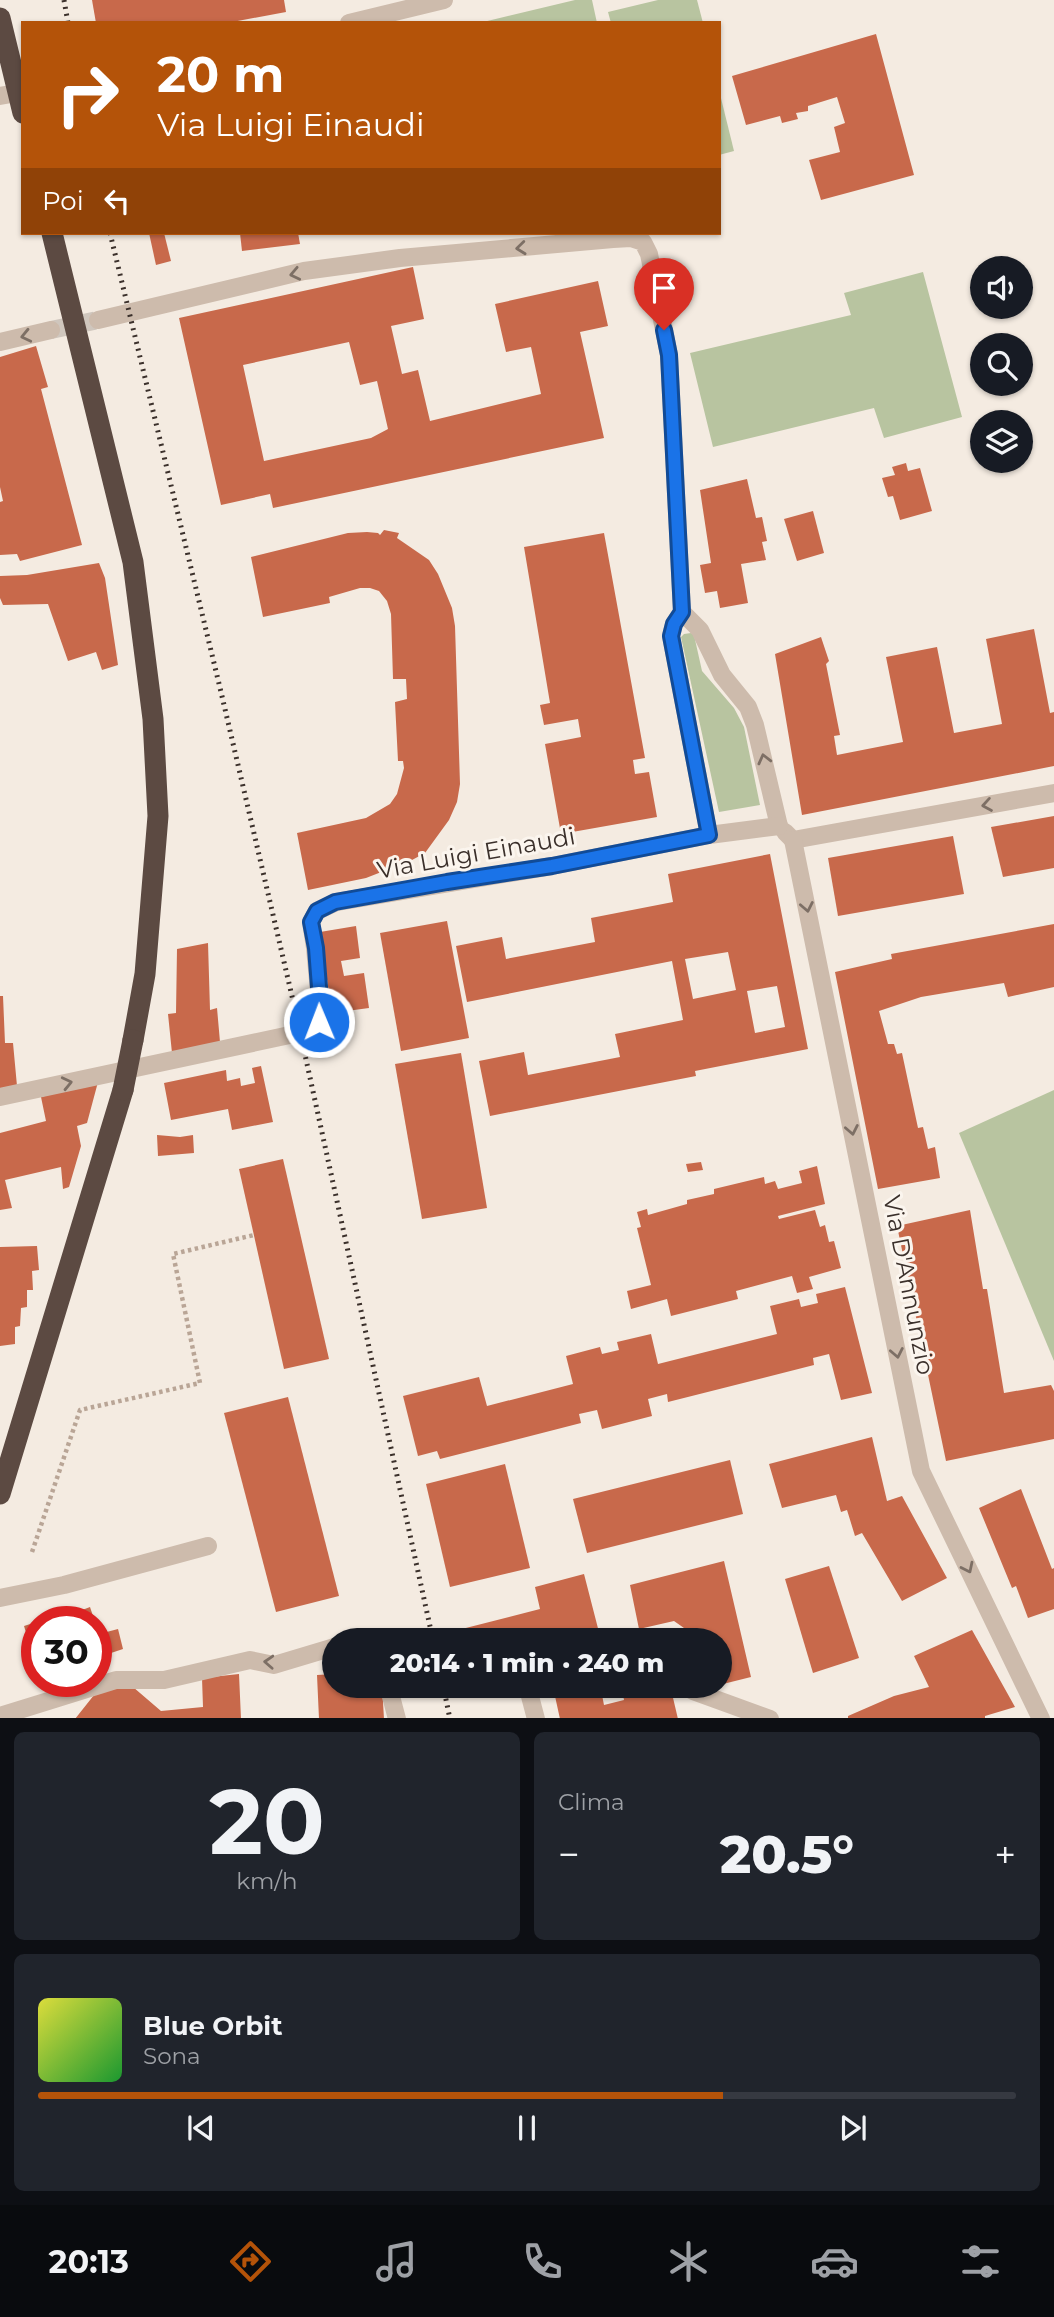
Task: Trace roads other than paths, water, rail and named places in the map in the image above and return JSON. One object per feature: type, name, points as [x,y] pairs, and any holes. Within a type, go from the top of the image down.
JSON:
[{"type":"highway","points":[[0,18],[21,105]]},
{"type":"highway","points":[[0,1494],[123,1090],[145,974],[158,816],[153,719],[133,562],[52,235]]},
{"type":"street","points":[[357,21],[444,0]]},
{"type":"street","points":[[0,96],[21,92]]},
{"type":"street","points":[[98,320],[304,271],[400,258],[613,239],[631,238],[643,242],[649,254],[669,355],[682,612],[674,624],[671,636],[709,835],[779,826]]},
{"type":"street","points":[[0,342],[51,330]]},
{"type":"street","points":[[682,612],[700,630],[722,676],[748,708],[755,725],[779,826],[793,840],[1054,793]]},
{"type":"street","name":"Via Luigi Einaudi","points":[[0,1097],[313,1030],[321,1013],[316,948],[311,922],[317,911],[335,902],[552,866],[709,835]]},
{"type":"street","name":"Via D'Annunzio","points":[[793,840],[921,1472],[1041,1718]]},
{"type":"street","points":[[0,1598],[64,1585],[208,1546]]},
{"type":"street","points":[[0,1716],[116,1680],[164,1681],[250,1660],[274,1665],[322,1651]]},
{"type":"street","points":[[392,1698],[397,1718]]},
{"type":"street","points":[[531,1698],[536,1718]]},
{"type":"street","points":[[713,1698],[769,1718]]},
{"type":"tunnel","points":[[51,330],[98,320]]},
{"type":"railway","points":[[64,0],[68,21]]},
{"type":"railway","points":[[110,235],[295,1009],[430,1628]]},
{"type":"railway","points":[[446,1698],[450,1718]]}]
